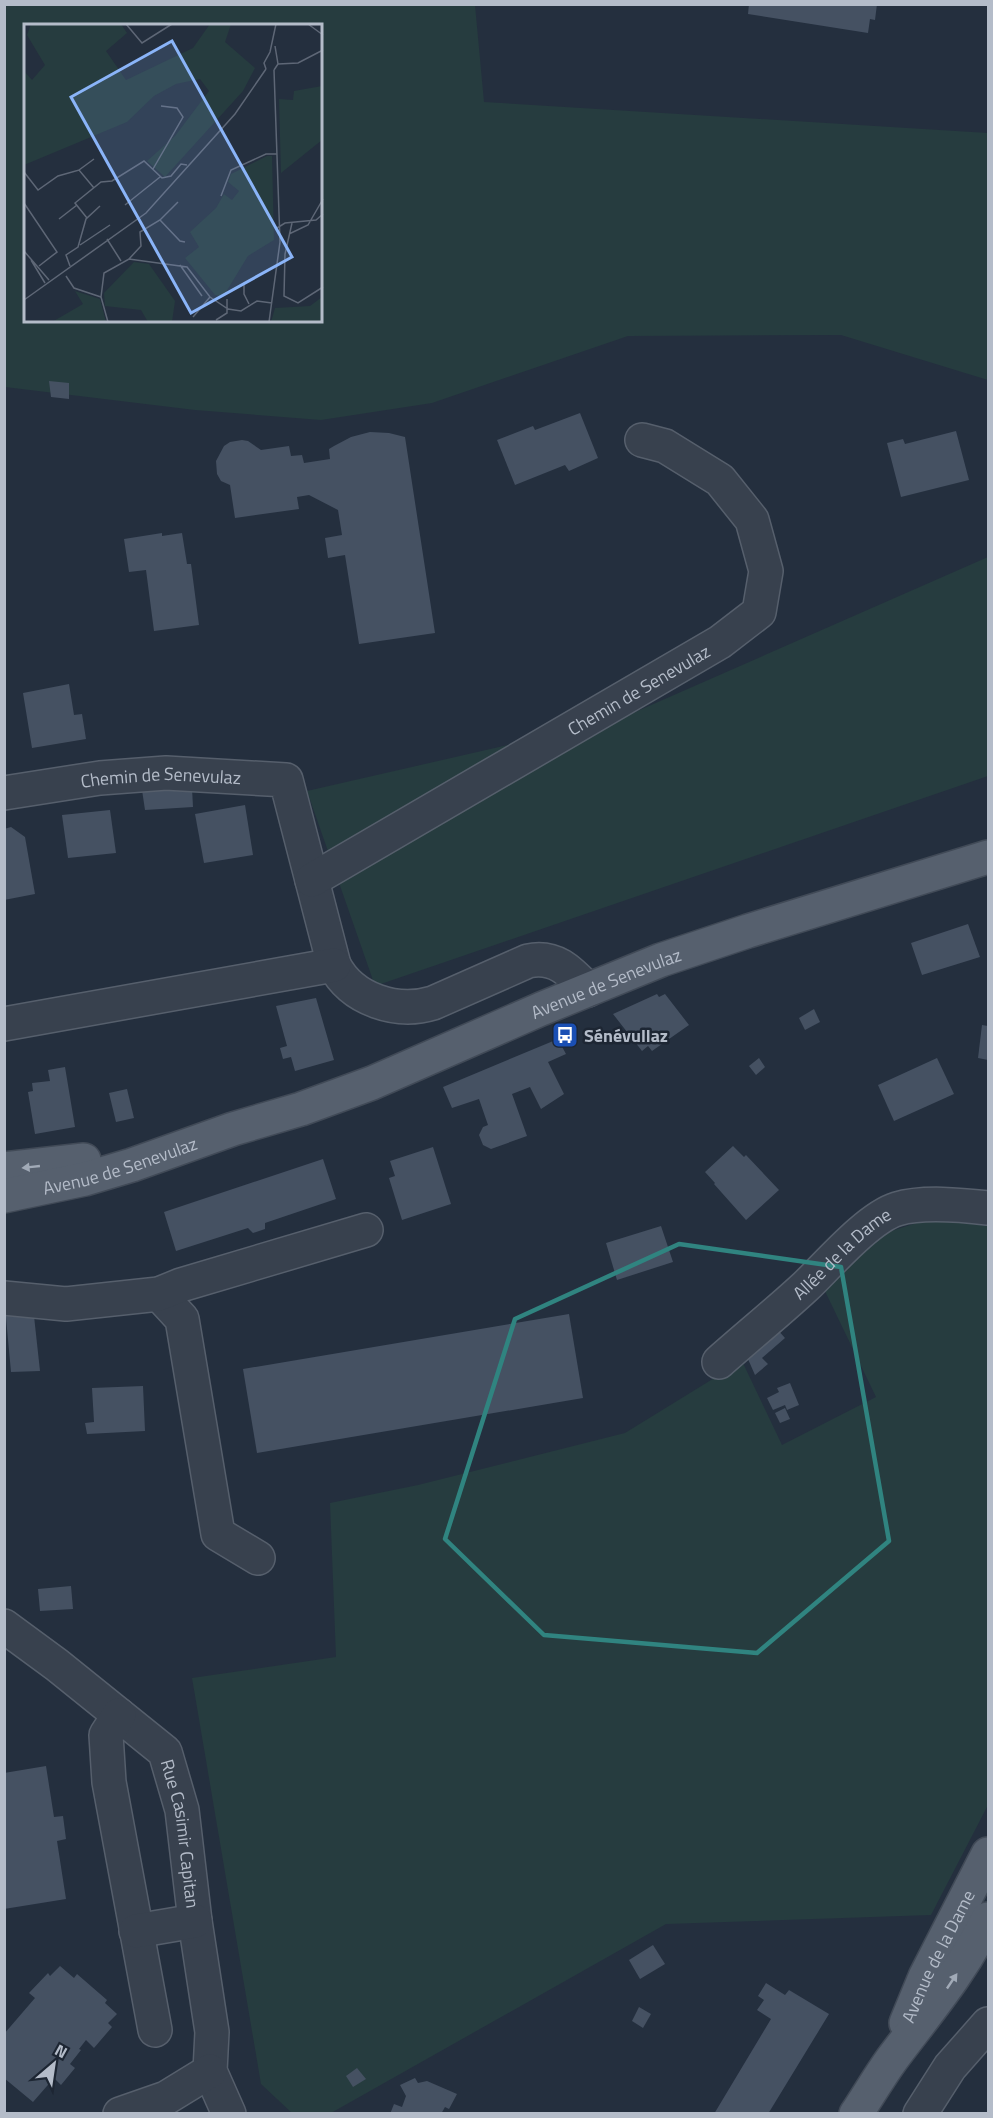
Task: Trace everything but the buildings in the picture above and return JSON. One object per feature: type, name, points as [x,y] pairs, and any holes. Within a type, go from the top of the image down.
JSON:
[{"type":"main road","name":"Avenue de Senevulaz","points":[[4,1196],[85,1179],[132,1166],[233,1130],[337,1097],[661,960],[740,933],[988,857]]},
{"type":"main road","name":"Avenue de Senevulaz","points":[[4,1170],[98,1158],[233,1130]]},
{"type":"main road","name":"Avenue de la Dame","points":[[891,2061],[922,1984],[984,1874]]},
{"type":"main road","name":"Avenue de la Dame","points":[[856,2114],[891,2061],[971,1953],[988,1918]]},
{"type":"street","name":"Chemin de Senevulaz","points":[[312,880],[720,642],[759,612],[766,571],[752,520],[720,480],[665,446],[642,440]]},
{"type":"street","name":"Chemin de Senevulaz","points":[[4,793],[100,778],[165,772],[286,780],[334,965],[346,984],[356,991],[376,1001],[397,1006],[420,1007],[536,959],[561,964],[588,990]]},
{"type":"street","points":[[4,1024],[334,965]]},
{"type":"street","name":"Allée de la Dame","points":[[719,1362],[879,1218],[897,1209],[925,1206],[957,1204],[988,1208]]},
{"type":"street","points":[[4,1298],[66,1304],[159,1294],[181,1285],[366,1230]]},
{"type":"street","points":[[159,1294],[182,1319],[218,1534],[258,1558]]},
{"type":"street","name":"Rue Casimir Capitan","points":[[4,1626],[57,1665],[165,1752],[182,1810],[195,1922],[212,2032],[210,2072],[229,2114]]},
{"type":"street","points":[[119,1714],[106,1735],[109,1782],[155,2030]]},
{"type":"street","points":[[136,1931],[195,1922]]},
{"type":"street","points":[[920,2114],[950,2067],[988,2024]]},
{"type":"street","points":[[120,2114],[166,2098],[210,2072]]},
{"type":"highlighted area","points":[[679,1244],[841,1267],[889,1541],[757,1653],[544,1635],[445,1539],[515,1319]]},
{"type":"green space","points":[[5,5],[475,5],[484,102],[988,133],[988,380],[841,335],[628,336],[432,403],[321,420],[195,410],[5,387]]},
{"type":"green space","points":[[988,557],[988,776],[375,986],[307,791],[617,720]]},
{"type":"green space","points":[[929,1219],[988,1226],[988,1805],[931,1915],[666,1924],[331,2113],[292,2113],[261,2084],[192,1678],[336,1657],[330,1503],[418,1485],[625,1433],[742,1361],[782,1445],[876,1397],[823,1287],[879,1235]]},
{"type":"place","name":"Sénévullaz","points":[[565,1035]]}]
